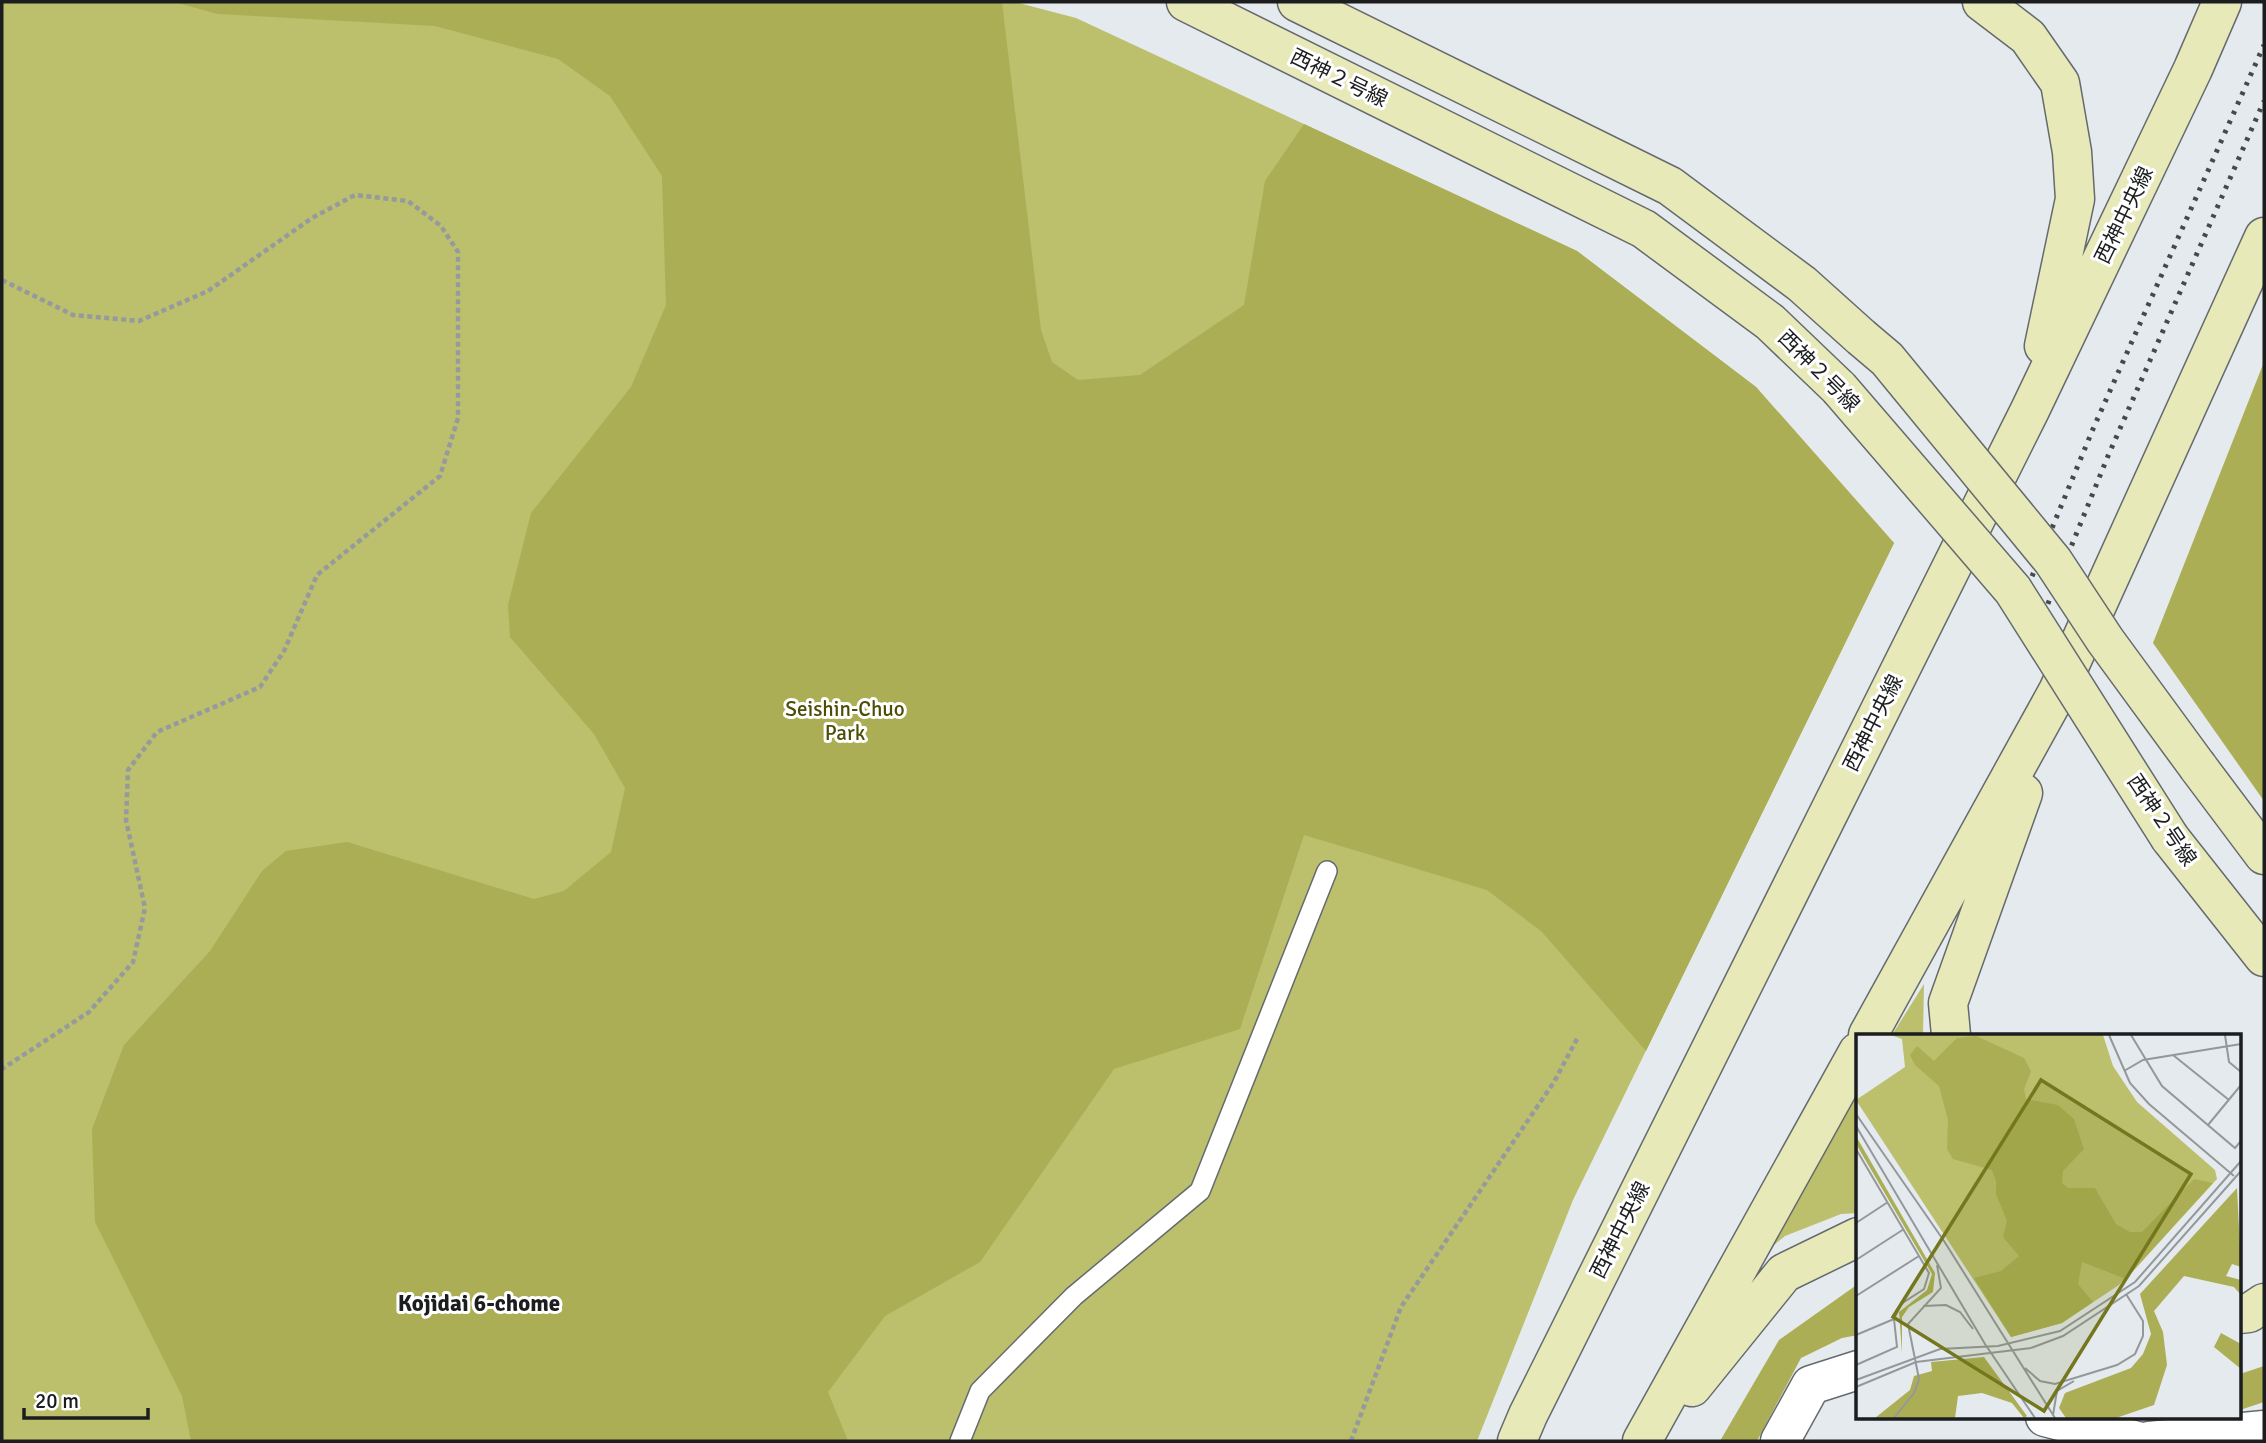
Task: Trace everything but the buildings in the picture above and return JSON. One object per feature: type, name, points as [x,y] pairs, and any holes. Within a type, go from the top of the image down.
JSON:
[{"type":"street","name":"西神２号線","points":[[1186,2],[1644,229],[1770,322],[1839,388],[2013,590],[2170,838],[2264,957]]},
{"type":"street","points":[[1297,2],[1670,186],[1802,284],[1887,359],[2053,561],[2105,640],[2264,855]]},
{"type":"street","points":[[1982,2],[2028,37],[2060,83],[2072,152],[2075,199],[2030,410]]},
{"type":"street","name":"西神中央線","points":[[1517,1441],[2030,410],[2193,69],[2222,2]]},
{"type":"street","points":[[1869,1034],[2058,691],[2264,237]]},
{"type":"street","points":[[1951,1034],[1948,1003],[2058,691]]},
{"type":"street","points":[[1645,1441],[1856,1056]]},
{"type":"street","points":[[1645,1441],[1784,1273],[1856,1238]]},
{"type":"street","points":[[2242,1314],[2249,1313],[2264,1303]]},
{"type":"street","points":[[1780,1441],[1811,1385],[1856,1371]]},
{"type":"street","points":[[2049,1418],[2137,1441]]},
{"type":"street","points":[[2149,1441],[2264,1430]]},
{"type":"lane","points":[[960,1441],[980,1391],[1074,1296],[1200,1191],[1327,871]]},
{"type":"path","points":[[2,280],[73,315],[139,321],[208,291],[312,218],[355,195],[408,201],[441,226],[458,253],[458,418],[440,476],[317,575],[284,651],[260,687],[158,732],[128,770],[126,820],[145,908],[133,962],[89,1012],[2,1069]]},
{"type":"path","points":[[1351,1441],[1401,1307],[1554,1082],[1578,1037]]},
{"type":"green space","name":"Seishin-Chuo Park","points":[[2,2],[1015,2],[1076,18],[1577,251],[1756,387],[1894,543],[1573,1200],[1477,1441],[2,1441]]},
{"type":"green space","points":[[174,2],[1002,2],[1041,330],[1052,362],[1078,380],[1140,375],[1244,305],[1265,181],[1304,124],[1577,251],[1756,387],[1894,543],[1646,1051],[1542,932],[1487,890],[1304,835],[1240,1029],[1114,1069],[980,1262],[885,1316],[828,1392],[848,1441],[191,1441],[182,1396],[95,1222],[92,1129],[124,1045],[210,951],[262,871],[286,851],[347,842],[534,899],[564,891],[611,852],[625,788],[594,734],[510,637],[508,605],[531,513],[631,387],[666,305],[662,176],[610,96],[558,59],[435,26],[218,14]]},
{"type":"green space","points":[[2264,362],[2264,801],[2153,643]]},
{"type":"green space","points":[[1924,984],[1923,1034],[1893,1034]]},
{"type":"green space","points":[[1856,1093],[1856,1213],[1841,1214],[1785,1236],[1751,1264]]},
{"type":"green space","points":[[1856,1285],[1856,1335],[1842,1338],[1801,1358],[1757,1441],[1720,1441],[1779,1340]]},
{"type":"green space","points":[[2264,1366],[2264,1402],[2242,1409],[2242,1373]]},
{"type":"railway","points":[[2016,615],[2093,429],[2264,45]]},
{"type":"railway","points":[[2036,633],[2108,456],[2264,101]]},
{"type":"district","name":"Kojidai 6-chome","points":[[479,1303]]}]
